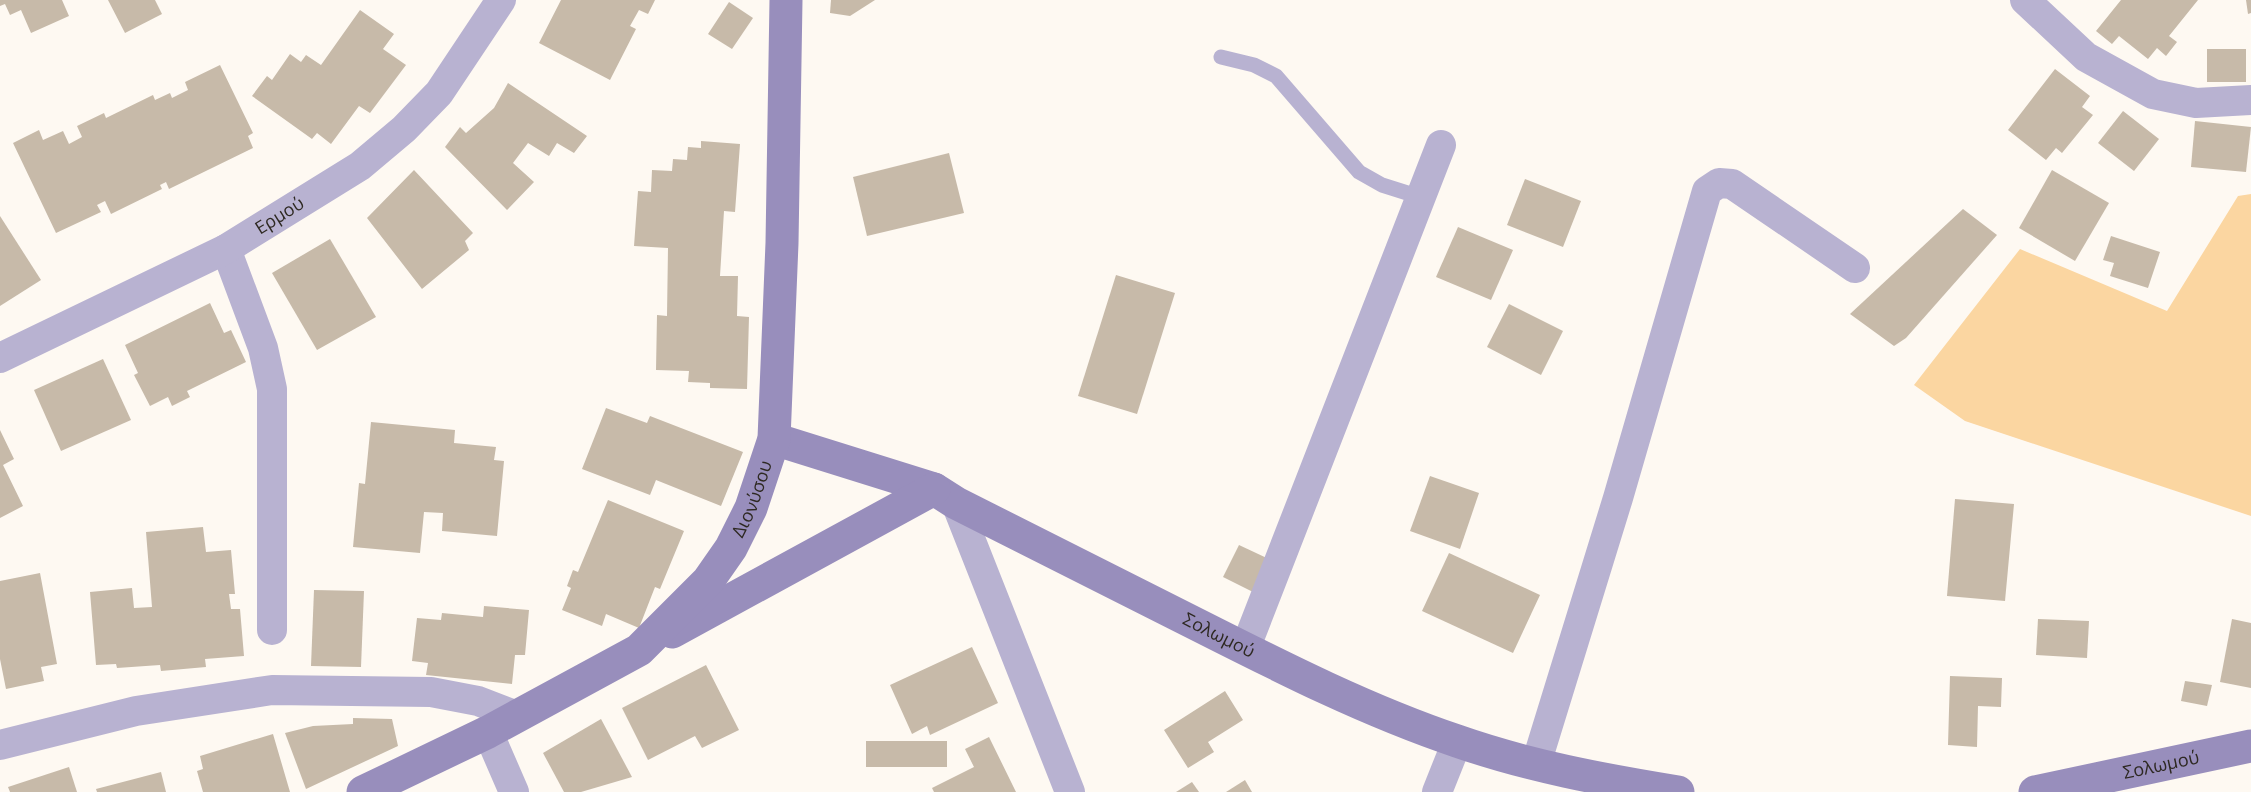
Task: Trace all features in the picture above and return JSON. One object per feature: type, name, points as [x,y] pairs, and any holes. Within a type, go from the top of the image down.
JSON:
[{"type":"street","name":"Ερμού","points":[[0,358],[226,249],[360,166],[404,129],[439,93],[501,0]]},
{"type":"street","name":"Διονύσου","points":[[363,792],[488,732],[639,650],[708,581],[731,548],[751,508],[774,439],[782,243],[786,0]]},
{"type":"street","points":[[2025,0],[2086,57],[2153,94],[2196,103],[2251,100]]},
{"type":"street","points":[[1245,649],[1441,145]]},
{"type":"street","points":[[1536,764],[1618,498],[1707,191],[1719,183],[1732,184],[1855,268]]},
{"type":"street","points":[[226,249],[263,348],[272,388],[272,630]]},
{"type":"street","name":"Σολωμού","points":[[774,439],[945,496],[1245,649],[1348,698],[1457,742],[1536,764],[1678,792]]},
{"type":"street","points":[[639,650],[945,496],[1070,792]]},
{"type":"street","points":[[0,745],[136,711],[272,690],[432,692],[478,701],[517,716]]},
{"type":"street","points":[[488,732],[514,792]]},
{"type":"street","points":[[1437,792],[1457,742]]},
{"type":"street","name":"Σολωμού","points":[[2035,792],[2251,746]]},
{"type":"lane","points":[[1221,57],[1254,65],[1276,76],[1359,172],[1382,185],[1420,197]]},
{"type":"shaded area","points":[[2251,194],[2251,516],[1965,421],[1914,385],[2020,249],[2167,311],[2238,196]]},
{"type":"building","points":[[0,0],[62,0],[69,16],[31,33],[21,10],[10,15],[5,4],[0,6]]},
{"type":"building","points":[[108,0],[155,0],[162,14],[125,33]]},
{"type":"building","points":[[561,0],[655,0],[648,14],[639,10],[630,26],[636,29],[610,80],[539,43]]},
{"type":"building","points":[[831,0],[875,0],[850,16],[830,13]]},
{"type":"building","points":[[2121,0],[2198,0],[2169,36],[2177,42],[2166,56],[2157,48],[2148,59],[2119,36],[2112,44],[2096,31]]},
{"type":"building","points":[[2246,0],[2251,0],[2251,13],[2248,14]]},
{"type":"building","points":[[729,2],[753,18],[732,49],[708,34]]},
{"type":"building","points":[[360,10],[394,34],[383,49],[406,65],[370,113],[359,106],[331,144],[317,133],[312,139],[252,96],[267,76],[272,80],[290,54],[301,62],[306,55],[321,65]]},
{"type":"building","points":[[2207,49],[2246,49],[2246,82],[2207,82]]},
{"type":"building","points":[[220,65],[253,133],[248,136],[253,148],[169,189],[166,182],[160,185],[162,189],[111,214],[105,201],[97,205],[101,212],[56,233],[13,143],[39,130],[43,140],[63,131],[69,144],[82,137],[77,126],[104,113],[106,118],[153,95],[155,100],[170,93],[172,98],[188,90],[185,82]]},
{"type":"building","points":[[2055,69],[2090,96],[2082,107],[2093,115],[2062,153],[2056,148],[2046,160],[2008,130]]},
{"type":"building","points":[[508,83],[587,136],[574,153],[557,143],[549,156],[528,143],[513,163],[534,182],[507,210],[445,147],[460,127],[466,133],[494,108]]},
{"type":"building","points":[[2123,111],[2159,139],[2134,171],[2098,143]]},
{"type":"building","points":[[2195,121],[2251,127],[2246,172],[2191,167]]},
{"type":"building","points":[[701,141],[740,144],[735,212],[724,211],[720,276],[738,276],[737,316],[749,317],[747,389],[710,388],[710,383],[688,382],[689,371],[656,370],[657,315],[667,316],[668,248],[634,246],[638,191],[651,192],[652,170],[672,171],[673,159],[687,160],[688,147],[701,148]]},
{"type":"building","points":[[949,153],[964,213],[867,236],[853,177]]},
{"type":"building","points":[[414,170],[473,233],[465,241],[469,250],[422,289],[367,218]]},
{"type":"building","points":[[2052,170],[2109,203],[2075,261],[2019,228]]},
{"type":"building","points":[[1525,179],[1581,201],[1563,247],[1507,225]]},
{"type":"building","points":[[1963,209],[1997,235],[1906,338],[1894,346],[1850,314]]},
{"type":"building","points":[[0,216],[41,280],[0,306]]},
{"type":"building","points":[[1458,227],[1513,250],[1491,300],[1436,277]]},
{"type":"building","points":[[2111,236],[2160,252],[2148,288],[2110,276],[2114,263],[2103,260]]},
{"type":"building","points":[[330,239],[376,317],[317,350],[272,273]]},
{"type":"building","points":[[1116,275],[1175,293],[1137,414],[1078,396]]},
{"type":"building","points":[[210,303],[224,333],[231,330],[246,362],[187,391],[190,397],[172,406],[168,397],[150,406],[134,375],[138,373],[125,345]]},
{"type":"building","points":[[1509,304],[1563,331],[1541,375],[1487,347]]},
{"type":"building","points":[[103,359],[131,420],[61,451],[34,390]]},
{"type":"building","points":[[606,408],[647,423],[650,416],[743,452],[721,506],[656,480],[650,495],[582,469]]},
{"type":"building","points":[[371,422],[455,430],[454,443],[496,447],[494,460],[504,461],[497,536],[442,531],[443,513],[424,512],[420,553],[353,547],[359,483],[365,484]]},
{"type":"building","points":[[0,430],[14,459],[3,465],[23,506],[0,518]]},
{"type":"building","points":[[1430,476],[1479,493],[1460,549],[1410,531]]},
{"type":"building","points":[[1955,499],[2014,504],[2005,601],[1947,596]]},
{"type":"building","points":[[608,500],[684,531],[660,589],[655,587],[639,628],[606,614],[602,626],[562,610],[571,588],[567,586],[573,570],[578,572]]},
{"type":"building","points":[[203,527],[206,552],[231,550],[235,594],[229,594],[231,609],[240,609],[244,656],[205,659],[206,667],[161,671],[160,665],[117,668],[116,664],[96,665],[90,592],[132,588],[134,608],[152,607],[146,532]]},
{"type":"building","points":[[1239,545],[1271,560],[1255,593],[1223,577]]},
{"type":"building","points":[[1449,553],[1540,595],[1513,653],[1422,611]]},
{"type":"building","points":[[40,573],[57,664],[41,667],[44,681],[6,689],[0,659],[0,581]]},
{"type":"building","points":[[314,590],[364,591],[361,667],[311,666]]},
{"type":"building","points":[[484,606],[529,610],[525,655],[515,655],[512,684],[426,675],[428,663],[412,661],[417,618],[441,620],[442,613],[483,617]]},
{"type":"building","points":[[2038,619],[2089,621],[2087,658],[2036,655]]},
{"type":"building","points":[[2232,619],[2251,623],[2251,688],[2220,682]]},
{"type":"building","points":[[972,647],[998,703],[930,735],[927,726],[912,734],[890,685]]},
{"type":"building","points":[[706,665],[739,730],[702,748],[695,736],[648,760],[622,708]]},
{"type":"building","points":[[1950,676],[2002,678],[2001,707],[1978,706],[1977,747],[1948,745]]},
{"type":"building","points":[[2185,681],[2212,685],[2207,706],[2181,701]]},
{"type":"building","points":[[1225,691],[1243,720],[1208,742],[1214,752],[1188,768],[1164,730]]},
{"type":"building","points":[[353,718],[392,719],[398,746],[306,789],[285,733],[313,726],[353,724]]},
{"type":"building","points":[[601,719],[632,777],[581,792],[564,792],[543,753]]},
{"type":"building","points":[[273,734],[290,792],[203,792],[197,771],[203,769],[200,756]]},
{"type":"building","points":[[989,737],[1016,792],[934,792],[932,788],[974,767],[965,749]]},
{"type":"building","points":[[866,741],[947,741],[947,767],[866,767]]},
{"type":"building","points":[[69,767],[77,792],[10,792],[8,787]]},
{"type":"building","points":[[161,772],[166,792],[97,792],[96,789]]},
{"type":"building","points":[[1245,780],[1252,792],[1226,792]]},
{"type":"building","points":[[1192,782],[1199,792],[1176,792]]}]
